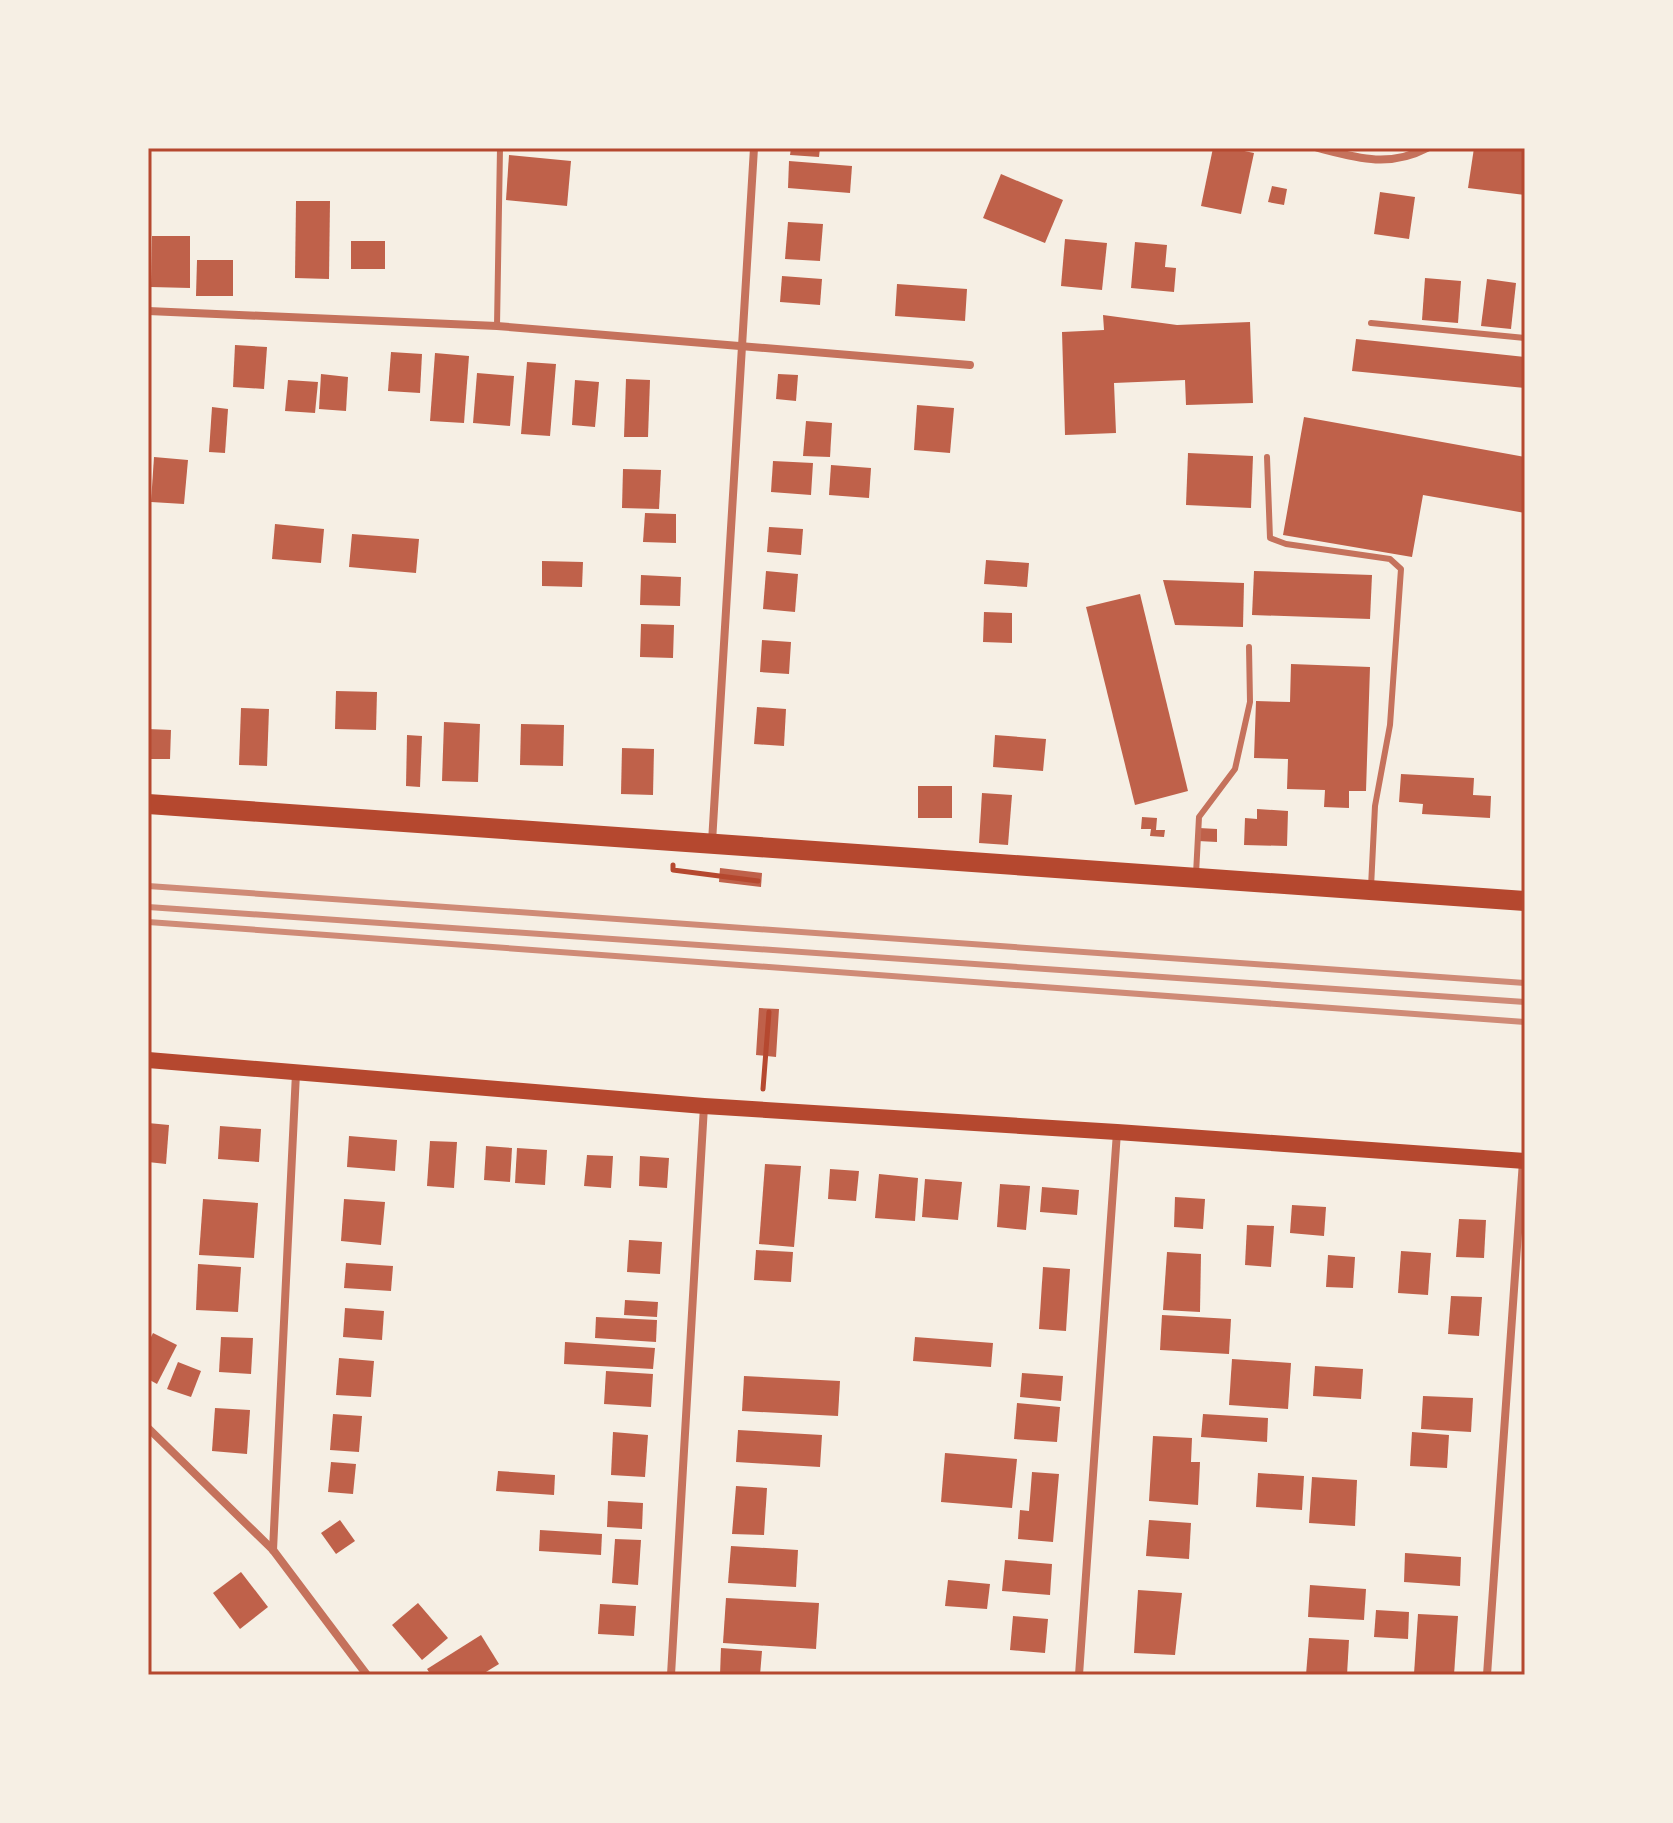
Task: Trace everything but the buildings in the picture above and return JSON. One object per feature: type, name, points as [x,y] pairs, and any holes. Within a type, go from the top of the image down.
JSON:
[{"type":"main road","points":[[148,804],[1525,901]]},
{"type":"main road","points":[[148,1060],[704,1106],[1524,1161]]},
{"type":"street","points":[[712,843],[754,148]]},
{"type":"street","points":[[1318,148],[1371,161],[1412,156],[1427,148]]},
{"type":"street","points":[[148,311],[497,326],[970,365]]},
{"type":"street","points":[[273,1550],[296,1073]]},
{"type":"street","points":[[671,1675],[704,1106]]},
{"type":"street","points":[[1079,1675],[1117,1132]]},
{"type":"street","points":[[1487,1675],[1524,1161]]},
{"type":"street","points":[[148,1428],[273,1550],[367,1675]]},
{"type":"lane","points":[[497,326],[500,148]]},
{"type":"lane","points":[[1371,323],[1525,338]]},
{"type":"lane","points":[[1267,457],[1270,538],[1286,544],[1390,559],[1401,569],[1390,725],[1375,806],[1371,891]]},
{"type":"lane","points":[[1195,877],[1199,817],[1235,769],[1250,702],[1249,647]]},
{"type":"path","points":[[725,877],[758,881]]},
{"type":"path","points":[[762,1110],[769,1012]]},
{"type":"railway","points":[[148,886],[1525,983]]},
{"type":"railway","points":[[148,907],[1525,1002]]},
{"type":"railway","points":[[148,922],[1525,1022]]}]
